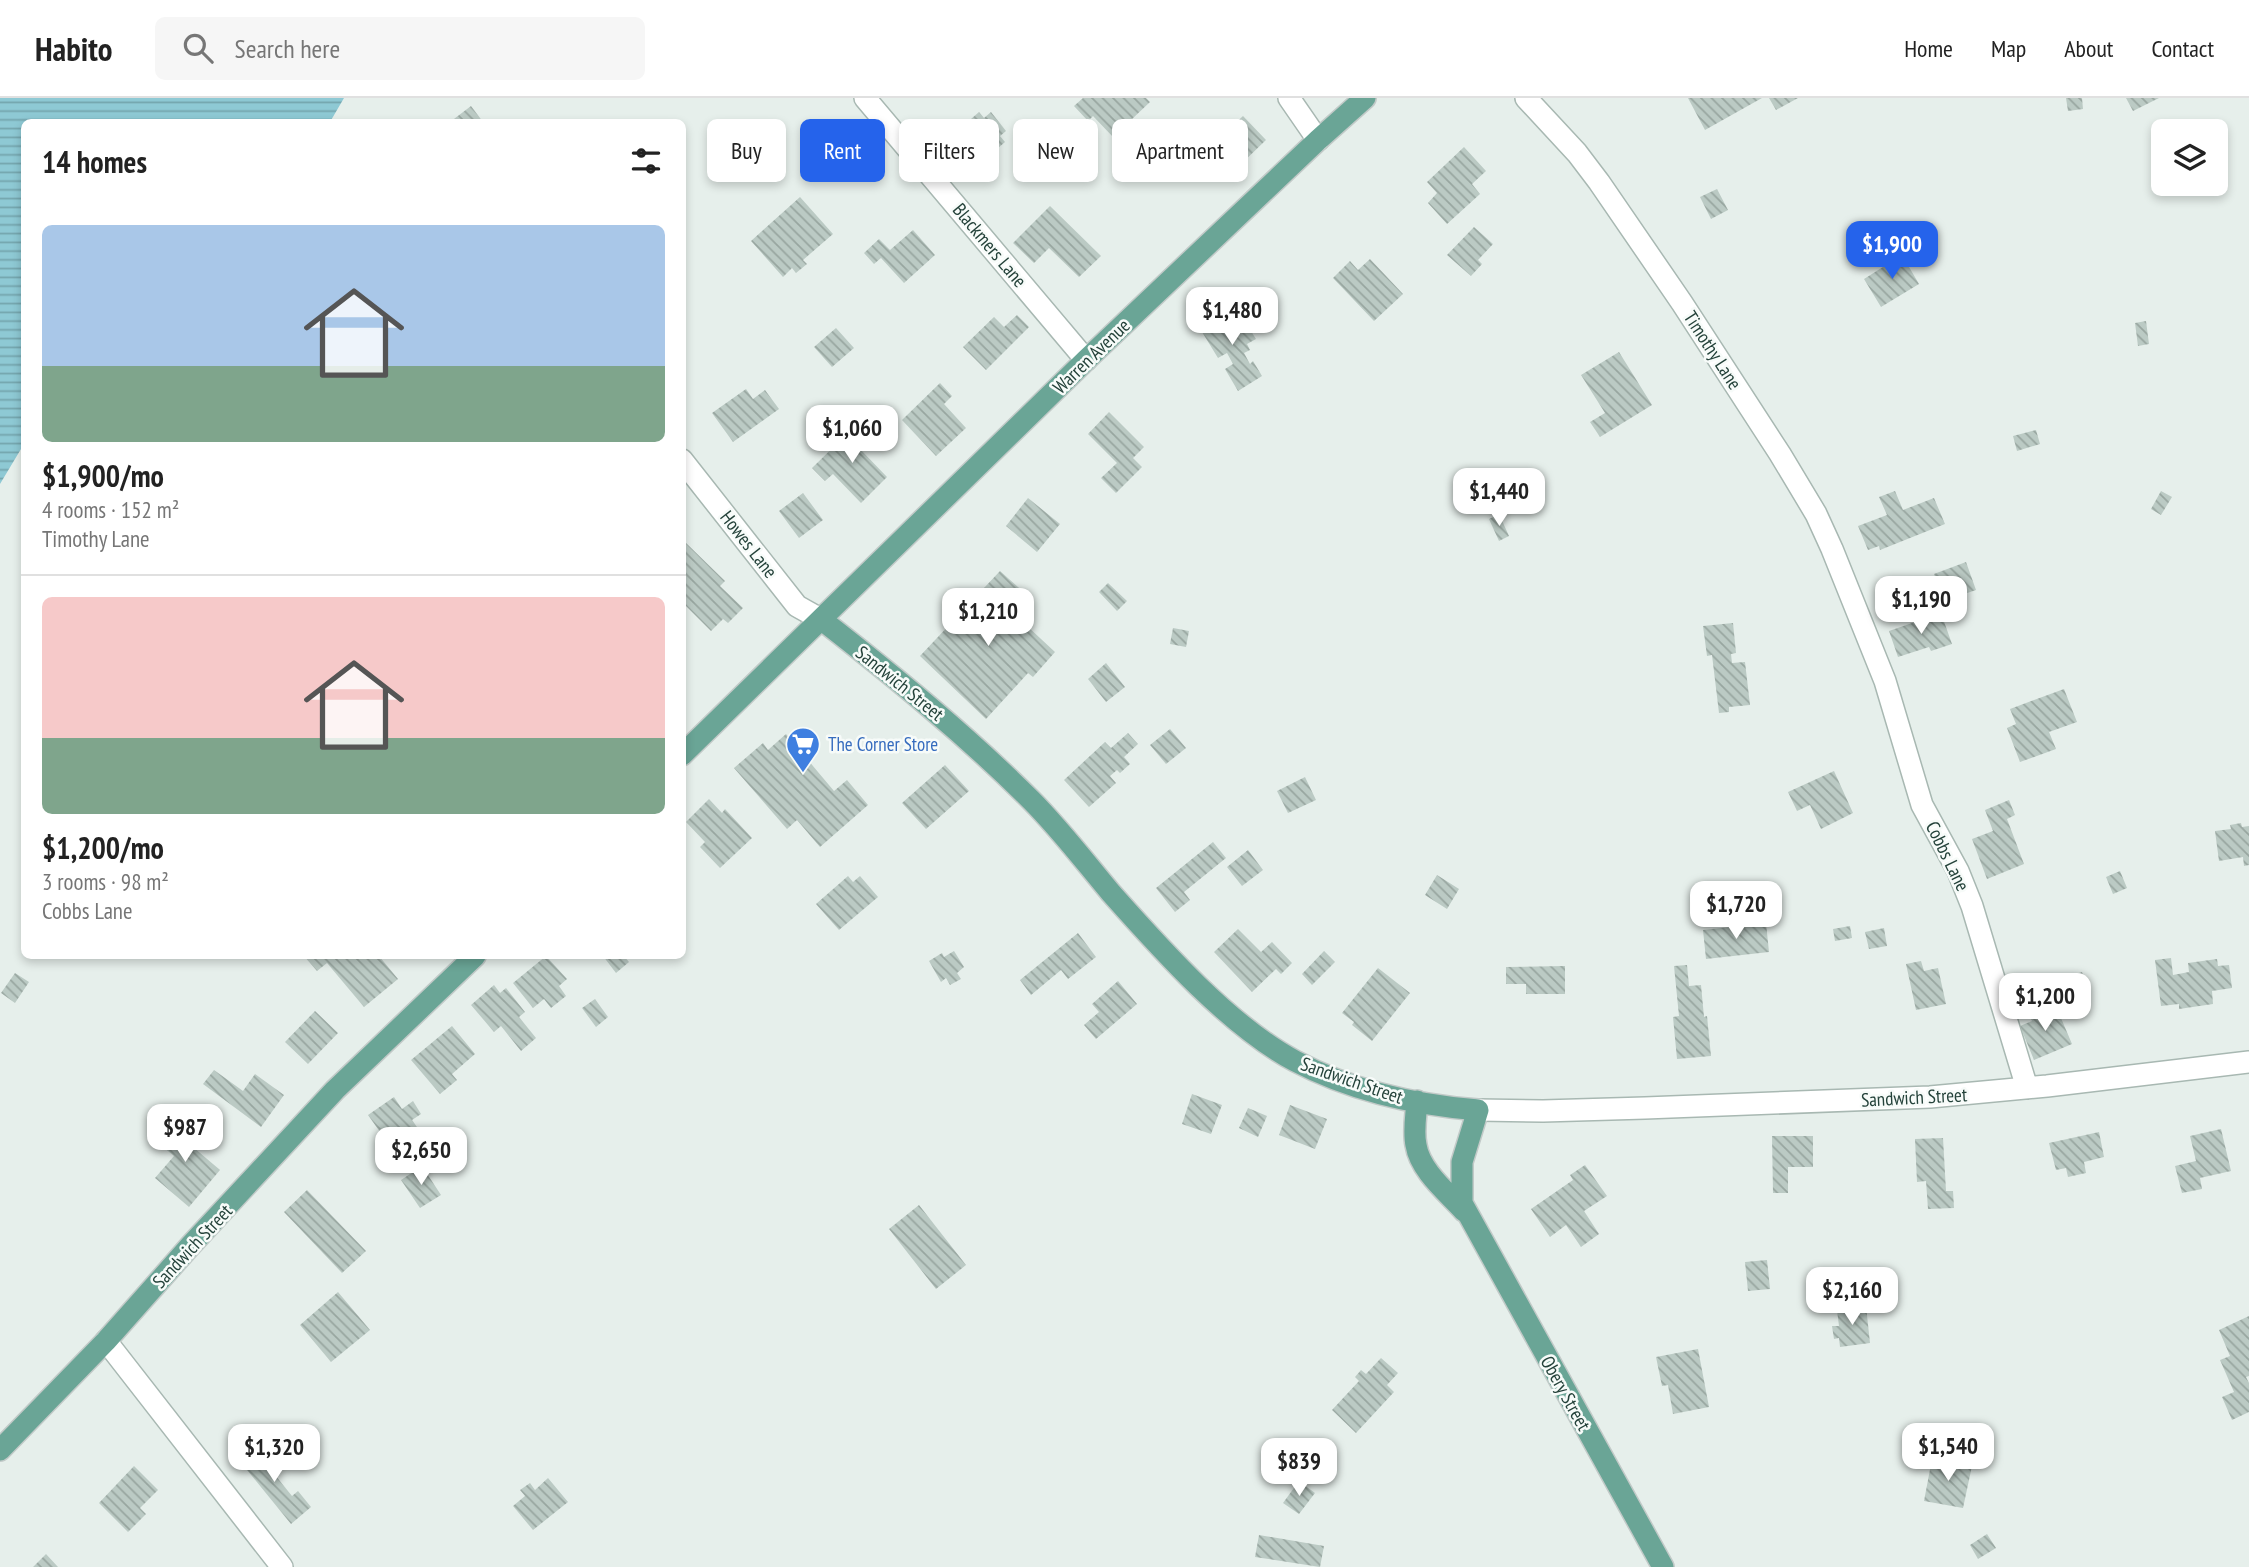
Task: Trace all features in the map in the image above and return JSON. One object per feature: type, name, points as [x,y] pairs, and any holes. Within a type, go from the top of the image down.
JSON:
[{"type":"main road","name":"Warren Avenue","points":[[822,620],[1086,360],[1365,98]]},
{"type":"main road","points":[[686,751],[822,620]]},
{"type":"main road","name":"Sandwich Street","points":[[822,620],[924,701],[998,768],[1034,803],[1172,958],[1252,1033],[1287,1056],[1317,1071],[1365,1088],[1417,1101],[1478,1110]]},
{"type":"main road","name":"Sandwich Street","points":[[0,1450],[106,1341],[335,1090],[472,959]]},
{"type":"main road","name":"Obery Street","points":[[1417,1101],[1414,1129],[1416,1149],[1427,1170],[1470,1218]]},
{"type":"main road","name":"Obery Street","points":[[1478,1110],[1468,1138],[1461,1174],[1462,1203],[1663,1567]]},
{"type":"street","name":"Blackmers Lane","points":[[866,98],[1086,360]]},
{"type":"street","points":[[1289,98],[1318,140]]},
{"type":"street","name":"Timothy Lane","points":[[1526,98],[1577,153],[1599,182],[1748,404],[1816,514],[1863,625]]},
{"type":"street","name":"Howes Lane","points":[[686,465],[797,606],[822,620]]},
{"type":"street","name":"Cobbs Lane","points":[[1863,625],[1896,712],[1922,805],[1958,871],[1972,906],[2027,1088]]},
{"type":"street","name":"Sandwich Street","points":[[1478,1110],[1543,1111],[1874,1100],[2027,1088],[2247,1065]]},
{"type":"street","points":[[106,1341],[282,1567]]},
{"type":"water","points":[[0,98],[344,98],[332,119],[21,119],[21,449],[0,484]]},
{"type":"building","points":[[1083,98],[1146,98],[1150,102],[1132,119],[1112,119],[1112,136],[1098,119],[1093,116],[1086,119],[1074,106]]},
{"type":"building","points":[[1688,98],[1762,98],[1705,130]]},
{"type":"building","points":[[1769,98],[1798,98],[1776,110]]},
{"type":"building","points":[[2066,98],[2082,98],[2083,109],[2068,111]]},
{"type":"building","points":[[2126,98],[2159,98],[2133,111]]},
{"type":"building","points":[[471,106],[481,119],[454,119]]},
{"type":"building","points":[[979,112],[984,118],[991,112],[997,119],[971,119]]},
{"type":"building","points":[[1248,121],[1266,140],[1248,157]]},
{"type":"building","points":[[999,122],[1006,131],[1000,136],[1005,142],[999,147]]},
{"type":"building","points":[[1464,147],[1486,171],[1472,184],[1480,194],[1447,224],[1428,203],[1437,193],[1427,182]]},
{"type":"building","points":[[1717,189],[1728,210],[1711,219],[1700,197]]},
{"type":"building","points":[[800,197],[833,234],[803,260],[807,264],[796,273],[792,268],[783,277],[751,241]]},
{"type":"building","points":[[1050,206],[1101,256],[1079,277],[1049,248],[1034,263],[1013,243]]},
{"type":"building","points":[[1474,227],[1493,244],[1478,260],[1482,264],[1471,276],[1447,255]]},
{"type":"building","points":[[913,230],[935,255],[904,283],[881,258],[874,264],[864,253],[879,239],[890,250]]},
{"type":"building","points":[[1902,255],[1919,284],[1881,307],[1864,279]]},
{"type":"building","points":[[1370,259],[1403,294],[1374,321],[1333,278],[1350,261],[1358,270]]},
{"type":"building","points":[[1227,310],[1235,324],[1243,319],[1256,339],[1247,344],[1250,350],[1244,353],[1250,364],[1253,361],[1262,376],[1238,391],[1225,369],[1233,364],[1227,353],[1218,358],[1199,327]]},
{"type":"building","points":[[1017,315],[1029,327],[986,370],[963,347],[994,317],[1004,327]]},
{"type":"building","points":[[2146,321],[2149,344],[2138,346],[2135,323]]},
{"type":"building","points":[[836,328],[854,348],[832,367],[814,347]]},
{"type":"building","points":[[1619,352],[1652,405],[1600,437],[1590,422],[1605,413],[1581,375]]},
{"type":"building","points":[[940,383],[952,396],[944,404],[966,428],[936,456],[902,420]]},
{"type":"building","points":[[746,389],[753,399],[765,390],[779,409],[733,442],[712,413]]},
{"type":"building","points":[[1109,412],[1144,447],[1133,458],[1142,467],[1116,493],[1101,478],[1117,463],[1088,434]]},
{"type":"building","points":[[858,423],[871,436],[859,448],[887,477],[861,503],[833,474],[825,481],[812,468]]},
{"type":"building","points":[[2036,430],[2040,444],[2017,451],[2013,436]]},
{"type":"building","points":[[1895,491],[1903,510],[1934,498],[1945,524],[1880,550],[1879,546],[1868,550],[1858,526],[1887,515],[1879,497]]},
{"type":"building","points":[[2161,491],[2172,497],[2161,515],[2151,509]]},
{"type":"building","points":[[803,493],[823,520],[799,538],[779,511]]},
{"type":"building","points":[[1028,498],[1060,524],[1037,552],[1006,526]]},
{"type":"building","points":[[1499,514],[1509,536],[1499,541],[1489,519]]},
{"type":"building","points":[[686,543],[725,581],[720,586],[743,608],[728,623],[723,619],[711,631],[686,606]]},
{"type":"building","points":[[1966,562],[1976,590],[1944,601],[1934,574]]},
{"type":"building","points":[[1000,571],[1027,595],[1012,612],[1055,652],[1033,677],[1028,673],[986,719],[920,656]]},
{"type":"building","points":[[1108,583],[1127,601],[1117,611],[1099,592]]},
{"type":"building","points":[[1941,613],[1952,644],[1931,651],[1929,647],[1898,657],[1889,631]]},
{"type":"building","points":[[1733,623],[1736,653],[1731,654],[1732,663],[1745,662],[1750,705],[1729,707],[1729,712],[1719,713],[1712,655],[1707,656],[1703,626]]},
{"type":"building","points":[[1173,628],[1189,631],[1186,647],[1170,644]]},
{"type":"building","points":[[1106,663],[1125,687],[1106,702],[1088,679]]},
{"type":"building","points":[[2064,689],[2077,722],[2049,732],[2056,749],[2020,762],[2007,728],[2016,724],[2010,709]]},
{"type":"building","points":[[1170,729],[1186,748],[1166,764],[1150,745]]},
{"type":"building","points":[[1128,733],[1138,744],[1124,757],[1130,764],[1120,773],[1117,770],[1110,776],[1116,783],[1089,807],[1064,780],[1105,742],[1111,748]]},
{"type":"building","points":[[786,734],[834,791],[847,780],[868,805],[820,847],[797,820],[787,829],[734,768],[763,743],[768,750]]},
{"type":"building","points":[[945,765],[969,791],[926,829],[902,803]]},
{"type":"building","points":[[1834,771],[1853,813],[1821,829],[1810,805],[1797,811],[1788,792]]},
{"type":"building","points":[[1305,777],[1316,800],[1288,813],[1277,791]]},
{"type":"building","points":[[709,799],[722,813],[725,809],[752,838],[720,868],[700,847],[705,842],[686,822]]},
{"type":"building","points":[[2009,800],[2015,815],[2007,819],[2024,864],[1987,879],[1972,839],[1993,831],[1985,810]]},
{"type":"building","points":[[2241,823],[2242,827],[2249,826],[2249,865],[2244,866],[2243,857],[2219,861],[2215,831],[2231,829],[2230,825]]},
{"type":"building","points":[[1213,842],[1226,858],[1184,892],[1190,900],[1175,912],[1156,888]]},
{"type":"building","points":[[1248,850],[1263,870],[1242,886],[1227,867]]},
{"type":"building","points":[[2120,871],[2127,888],[2113,894],[2106,877]]},
{"type":"building","points":[[1437,875],[1459,889],[1447,909],[1425,895]]},
{"type":"building","points":[[848,876],[853,882],[860,876],[878,897],[839,930],[816,904]]},
{"type":"building","points":[[1766,923],[1769,952],[1706,959],[1703,930]]},
{"type":"building","points":[[1850,926],[1852,938],[1835,941],[1833,929]]},
{"type":"building","points":[[1884,928],[1887,946],[1869,949],[1865,932]]},
{"type":"building","points":[[1238,929],[1261,952],[1272,942],[1292,963],[1281,974],[1276,969],[1252,992],[1214,952]]},
{"type":"building","points":[[1078,933],[1096,957],[1068,979],[1061,970],[1031,995],[1020,980]]},
{"type":"building","points":[[954,951],[964,967],[957,973],[961,979],[950,985],[946,978],[941,982],[929,961],[942,953],[944,957]]},
{"type":"building","points":[[1324,951],[1335,962],[1312,985],[1302,974]]},
{"type":"building","points":[[2171,958],[2173,975],[2189,972],[2188,963],[2217,959],[2218,966],[2229,965],[2232,988],[2212,991],[2213,1004],[2179,1009],[2179,1004],[2161,1006],[2155,960]]},
{"type":"building","points":[[307,959],[381,959],[398,979],[364,1007],[327,963],[317,971]]},
{"type":"building","points":[[542,959],[549,959],[567,979],[559,986],[566,996],[551,1008],[544,999],[533,1008],[513,983]]},
{"type":"building","points":[[605,959],[626,959],[629,962],[616,973]]},
{"type":"building","points":[[1921,961],[1924,971],[1938,968],[1946,1004],[1916,1010],[1906,964]]},
{"type":"building","points":[[1687,965],[1689,986],[1701,985],[1711,1056],[1677,1059],[1673,1017],[1679,1016],[1674,966]]},
{"type":"building","points":[[1565,966],[1565,994],[1526,994],[1526,984],[1506,984],[1506,967]]},
{"type":"building","points":[[1378,968],[1410,993],[1372,1041],[1342,1013]]},
{"type":"building","points":[[2082,972],[2089,997],[2062,1004],[2055,980]]},
{"type":"building","points":[[15,973],[29,982],[15,1003],[1,993]]},
{"type":"building","points":[[1118,981],[1137,1004],[1096,1039],[1084,1025],[1099,1012],[1092,1004]]},
{"type":"building","points":[[494,985],[500,993],[506,988],[525,1012],[519,1017],[536,1038],[521,1051],[501,1026],[494,1032],[471,1005]]},
{"type":"building","points":[[595,999],[608,1017],[596,1027],[582,1008]]},
{"type":"building","points":[[2042,1004],[2047,1016],[2058,1011],[2072,1044],[2034,1060],[2020,1026],[2032,1021],[2027,1011]]},
{"type":"building","points":[[315,1011],[338,1033],[308,1064],[285,1042]]},
{"type":"building","points":[[452,1026],[475,1054],[452,1074],[457,1080],[440,1094],[411,1060]]},
{"type":"building","points":[[214,1070],[243,1091],[255,1074],[284,1095],[261,1127],[203,1084]]},
{"type":"building","points":[[1192,1094],[1222,1105],[1211,1134],[1182,1124]]},
{"type":"building","points":[[394,1097],[402,1109],[413,1101],[421,1114],[412,1120],[424,1137],[397,1156],[368,1115]]},
{"type":"building","points":[[1290,1105],[1327,1119],[1315,1149],[1279,1135]]},
{"type":"building","points":[[1248,1108],[1267,1116],[1258,1137],[1239,1128]]},
{"type":"building","points":[[184,1118],[193,1126],[188,1131],[199,1140],[193,1147],[220,1170],[189,1207],[155,1178],[174,1156],[156,1141],[169,1126],[173,1130]]},
{"type":"building","points":[[2221,1129],[2231,1171],[2200,1178],[2202,1189],[2182,1193],[2175,1166],[2196,1161],[2190,1136]]},
{"type":"building","points":[[2099,1132],[2104,1157],[2084,1162],[2086,1173],[2068,1177],[2066,1168],[2056,1170],[2049,1143]]},
{"type":"building","points":[[1772,1136],[1813,1136],[1813,1167],[1788,1167],[1788,1193],[1773,1193]]},
{"type":"building","points":[[1943,1138],[1946,1191],[1953,1191],[1954,1208],[1928,1209],[1926,1181],[1917,1182],[1915,1139]]},
{"type":"building","points":[[1585,1165],[1607,1196],[1584,1211],[1599,1234],[1581,1247],[1566,1225],[1550,1237],[1531,1209],[1573,1180],[1570,1175]]},
{"type":"building","points":[[422,1166],[441,1195],[420,1208],[401,1180]]},
{"type":"building","points":[[307,1190],[366,1251],[342,1273],[284,1212]]},
{"type":"building","points":[[919,1205],[966,1265],[936,1289],[889,1229]]},
{"type":"building","points":[[1767,1260],[1770,1289],[1748,1291],[1745,1262]]},
{"type":"building","points":[[338,1292],[370,1330],[331,1362],[300,1325]]},
{"type":"building","points":[[1866,1306],[1870,1343],[1840,1347],[1839,1338],[1834,1339],[1832,1326],[1839,1326],[1837,1310]]},
{"type":"building","points":[[2249,1316],[2249,1376],[2246,1377],[2249,1383],[2249,1412],[2232,1420],[2222,1397],[2234,1392],[2220,1360],[2230,1356],[2219,1330]]},
{"type":"building","points":[[1698,1349],[1709,1407],[1673,1414],[1668,1385],[1662,1386],[1656,1357]]},
{"type":"building","points":[[1381,1358],[1398,1373],[1387,1385],[1394,1392],[1356,1433],[1332,1410],[1359,1381],[1355,1377],[1361,1370],[1366,1374]]},
{"type":"building","points":[[258,1444],[279,1471],[275,1475],[292,1496],[298,1491],[311,1507],[291,1524],[238,1459]]},
{"type":"building","points":[[1932,1459],[1972,1466],[1963,1508],[1924,1501]]},
{"type":"building","points":[[134,1466],[158,1490],[140,1508],[146,1514],[128,1532],[99,1503]]},
{"type":"building","points":[[548,1478],[568,1502],[533,1530],[513,1506],[525,1496],[520,1490],[530,1483],[535,1490]]},
{"type":"building","points":[[1299,1481],[1315,1493],[1299,1514],[1283,1503]]},
{"type":"building","points":[[1987,1534],[1996,1548],[1978,1559],[1970,1545]]},
{"type":"building","points":[[1259,1535],[1324,1546],[1320,1567],[1255,1557]]},
{"type":"building","points":[[46,1554],[58,1567],[33,1567]]},
{"type":"place","name":"The Corner Store","points":[[803,774]]}]
